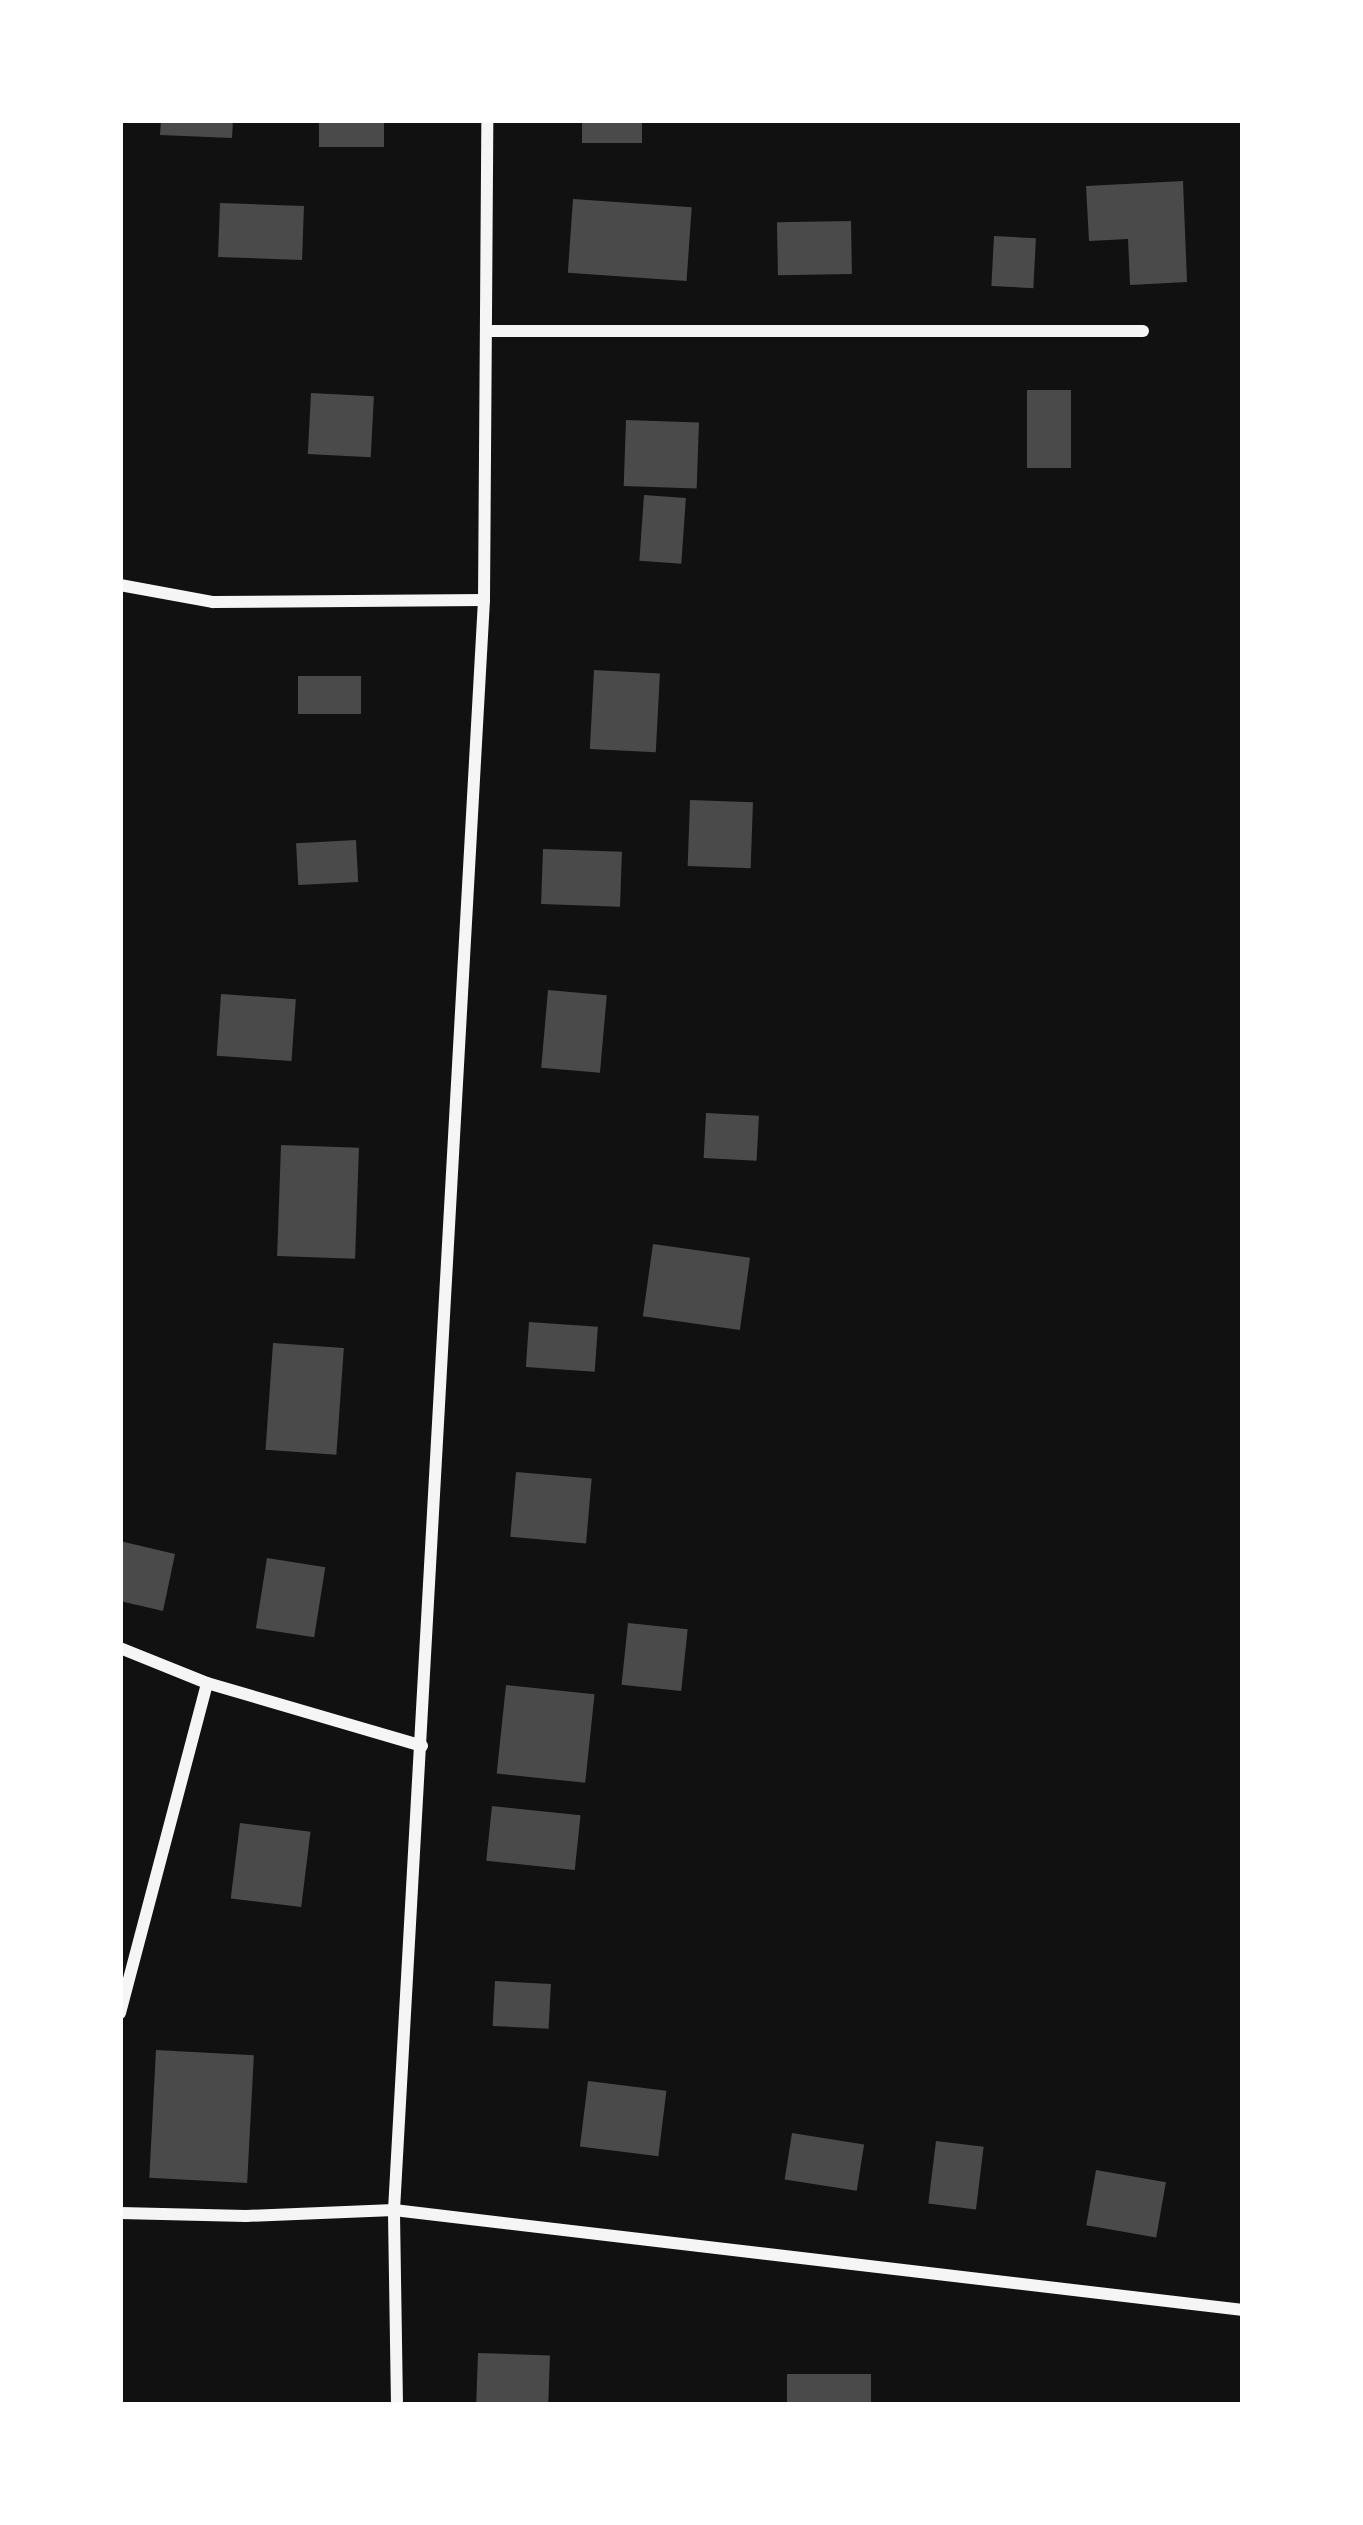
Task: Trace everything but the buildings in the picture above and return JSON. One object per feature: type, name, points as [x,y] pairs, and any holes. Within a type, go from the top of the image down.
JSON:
[{"type":"street","points":[[398,2405],[394,2210],[484,600],[488,120]]},
{"type":"street","points":[[486,332],[1143,331]]},
{"type":"street","points":[[120,585],[213,602],[484,600]]},
{"type":"street","points":[[120,1648],[206,1684],[422,1746]]},
{"type":"street","points":[[120,2013],[206,1684]]},
{"type":"street","points":[[120,2213],[245,2216],[394,2210],[1243,2310]]}]
